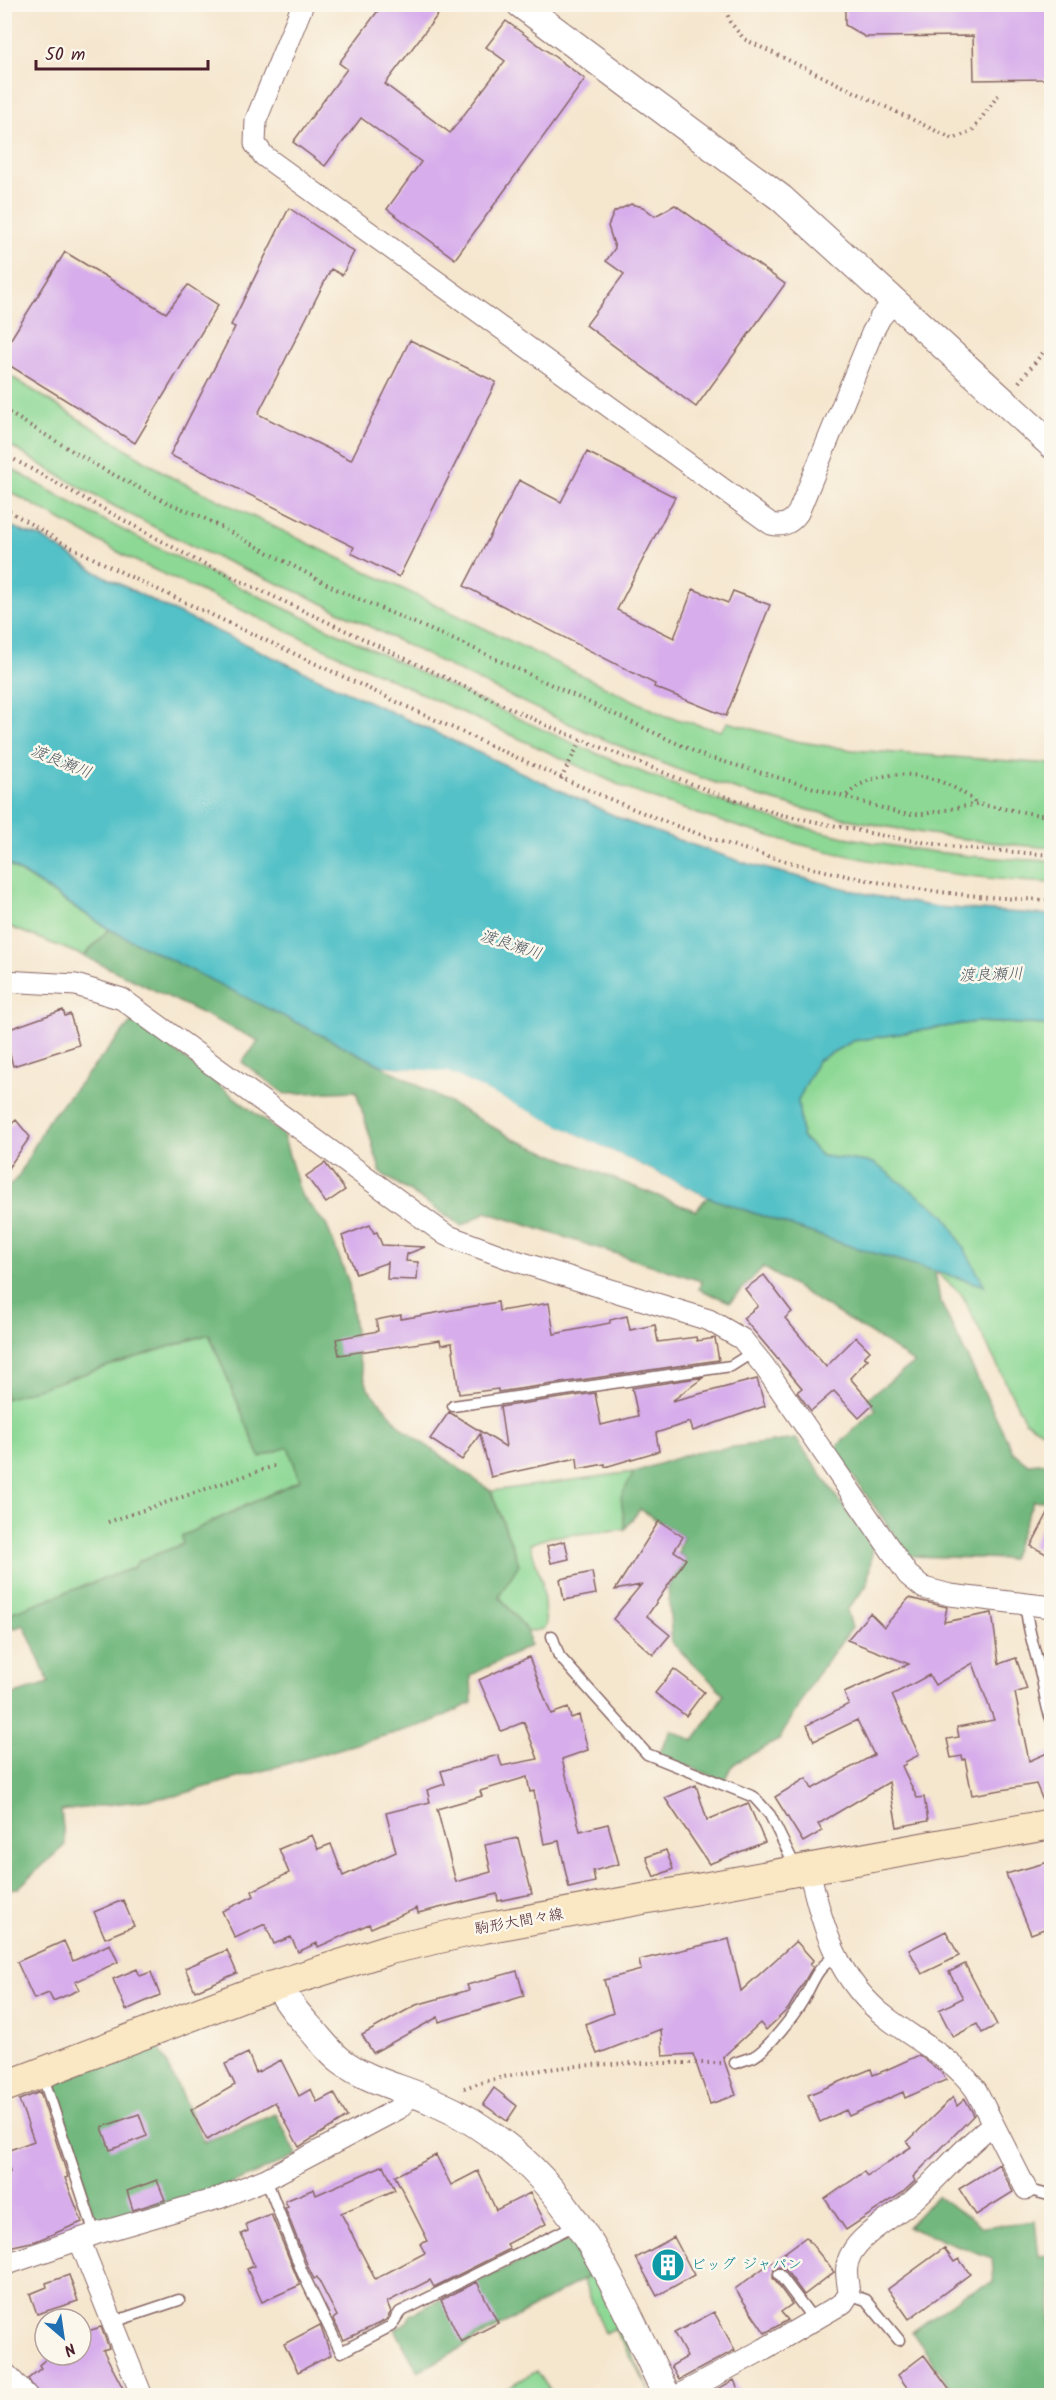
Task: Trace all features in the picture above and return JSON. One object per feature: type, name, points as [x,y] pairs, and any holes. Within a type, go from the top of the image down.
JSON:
[{"type":"main road","name":"駒形大間々線","points":[[4,2087],[278,1984],[390,1949],[464,1932],[1052,1824]]},
{"type":"street","points":[[303,4],[256,120],[255,144],[264,156],[771,525],[780,526],[794,519],[804,502],[872,333],[894,300]]},
{"type":"street","points":[[520,4],[768,188],[894,300],[1052,446]]},
{"type":"street","points":[[4,981],[76,985],[122,999],[446,1235],[513,1260],[709,1320],[732,1332],[753,1352],[908,1575],[924,1588],[941,1593],[1026,1606],[1052,1607]]},
{"type":"street","points":[[803,1870],[845,1974],[866,2000],[888,2019],[940,2053],[967,2078],[1026,2189]]},
{"type":"street","points":[[278,1984],[296,2012],[342,2062],[369,2077],[438,2103],[509,2148],[546,2183],[578,2224],[632,2324],[667,2396]]},
{"type":"street","points":[[4,2265],[87,2236],[200,2204],[266,2179],[398,2109],[413,2093]]},
{"type":"street","points":[[677,2396],[843,2303],[849,2294],[845,2272],[851,2254],[858,2245],[912,2202],[969,2143],[993,2124]]},
{"type":"street","points":[[87,2236],[113,2322],[142,2396]]},
{"type":"street","points":[[4,2372],[27,2396]]},
{"type":"lane","points":[[453,1406],[731,1366],[753,1352]]},
{"type":"lane","points":[[1026,1606],[1027,1620],[1043,1683],[1044,1699],[1052,1721]]},
{"type":"lane","points":[[552,1636],[559,1656],[647,1754],[746,1793],[762,1805],[803,1870]]},
{"type":"lane","points":[[735,2063],[755,2056],[771,2041],[803,2000],[821,1966],[837,1956]]},
{"type":"lane","points":[[42,2073],[87,2236]]},
{"type":"lane","points":[[266,2179],[302,2272],[341,2352],[391,2326],[400,2312],[554,2238],[578,2224]]},
{"type":"lane","points":[[1026,2189],[1052,2196]]},
{"type":"lane","points":[[779,2274],[814,2320]]},
{"type":"lane","points":[[849,2294],[866,2300],[898,2340]]},
{"type":"lane","points":[[113,2322],[179,2300]]},
{"type":"path","points":[[724,4],[730,22],[744,39],[953,139],[972,131],[999,94]]},
{"type":"path","points":[[1008,407],[1020,379],[1045,350],[1052,347]]},
{"type":"path","points":[[4,410],[99,467],[166,502],[200,516],[340,591],[466,645],[704,756],[903,814],[924,814],[977,804],[1052,817]]},
{"type":"path","points":[[4,454],[194,559],[581,740],[717,794],[783,815],[938,844],[1052,855]]},
{"type":"path","points":[[4,508],[61,542],[129,576],[561,778],[706,836],[812,867],[925,888],[982,896],[1052,900]]},
{"type":"path","points":[[561,778],[581,740]]},
{"type":"path","points":[[847,796],[856,787],[868,781],[910,776],[931,777],[963,791],[977,804]]},
{"type":"path","points":[[108,1522],[277,1465]]},
{"type":"path","points":[[438,2103],[457,2090],[501,2078],[572,2066],[642,2061],[735,2063]]},
{"type":"green space","points":[[4,372],[171,477],[666,716],[721,731],[728,722],[795,741],[853,750],[1051,764],[1051,848],[911,831],[865,823],[774,801],[685,772],[548,714],[308,596],[194,547],[145,523],[5,442]]},
{"type":"green space","points":[[4,464],[46,489],[177,557],[567,741],[621,764],[732,805],[788,823],[853,839],[952,854],[1051,861],[1051,883],[942,873],[837,853],[734,826],[630,790],[129,558],[5,489]]},
{"type":"green space","points":[[4,862],[109,929],[84,956],[5,925]]},
{"type":"green space","points":[[109,929],[383,1066],[516,1140],[696,1211],[707,1197],[844,1244],[935,1271],[940,1301],[1013,1452],[1028,1464],[1051,1462],[1051,1500],[1033,1501],[1011,1559],[909,1556],[834,1449],[876,1409],[866,1399],[914,1363],[886,1343],[763,1267],[730,1302],[699,1289],[701,1281],[486,1212],[462,1226],[381,1173],[356,1091],[285,1094],[242,1062],[259,1041],[84,956]]},
{"type":"green space","points":[[134,1019],[283,1135],[301,1195],[327,1226],[349,1283],[358,1357],[368,1388],[403,1429],[491,1491],[519,1564],[499,1596],[528,1632],[530,1646],[471,1675],[472,1703],[429,1723],[175,1796],[61,1811],[65,1845],[18,1888],[5,1889],[5,1697],[49,1683],[24,1625],[12,1629],[7,1614],[133,1568],[139,1561],[183,1544],[182,1536],[300,1480],[288,1447],[260,1457],[209,1334],[5,1399],[5,1190],[18,1177],[47,1122]]},
{"type":"green space","points":[[975,1022],[1051,1025],[1051,1436],[1025,1421],[962,1295],[935,1271],[985,1286],[874,1163],[822,1156],[802,1137],[798,1101],[817,1061],[853,1041]]},
{"type":"green space","points":[[209,1334],[260,1456],[288,1447],[300,1480],[182,1536],[184,1544],[139,1561],[133,1568],[5,1615],[4,1399]]},
{"type":"green space","points":[[796,1439],[873,1548],[867,1585],[847,1610],[852,1628],[815,1677],[779,1740],[737,1762],[731,1767],[724,1781],[659,1754],[671,1730],[694,1741],[724,1694],[672,1643],[668,1587],[686,1559],[678,1553],[683,1537],[640,1509],[625,1529],[621,1497],[634,1472],[695,1452]]},
{"type":"green space","points":[[634,1472],[622,1497],[625,1529],[550,1537],[530,1544],[542,1582],[546,1625],[543,1629],[528,1632],[499,1596],[519,1564],[491,1491]]},
{"type":"green space","points":[[157,2043],[204,2142],[276,2114],[297,2155],[218,2190],[97,2227],[54,2091],[57,2083]]},
{"type":"green space","points":[[937,2196],[983,2227],[1035,2221],[1039,2256],[1051,2255],[1051,2395],[956,2395],[912,2332],[966,2293],[994,2283],[992,2258],[907,2227]]},
{"type":"green space","points":[[564,2240],[571,2242],[593,2274],[418,2372],[395,2329],[407,2322],[411,2314]]},
{"type":"green space","points":[[593,2274],[652,2395],[614,2328],[605,2333],[583,2280]]},
{"type":"green space","points":[[537,2371],[553,2395],[494,2395]]},
{"type":"water","name":"渡良瀬川","points":[[4,523],[41,537],[98,573],[165,607],[628,822],[748,864],[875,896],[936,907],[1051,915],[1051,1025],[975,1022],[853,1041],[817,1061],[798,1101],[802,1137],[822,1156],[874,1163],[945,1215],[985,1286],[844,1244],[707,1197],[448,1073],[383,1066],[109,929],[5,862]]},
{"type":"pier","points":[[383,1066],[448,1072],[707,1197],[705,1199],[447,1075],[390,1070]]},
{"type":"building","points":[[383,4],[446,4],[385,84],[450,133],[505,61],[486,47],[506,21],[585,79],[455,259],[387,209],[421,162],[361,118],[325,166],[293,142],[347,69],[339,63]]},
{"type":"building","points":[[845,4],[1052,4],[1052,35],[1048,35],[1050,79],[974,80],[973,36],[865,37],[845,25]]},
{"type":"building","points":[[631,204],[643,207],[655,216],[675,205],[785,284],[696,407],[586,325],[624,274],[606,261],[615,248],[608,226],[614,212]]},
{"type":"building","points":[[289,208],[354,252],[342,275],[331,269],[258,414],[351,460],[410,340],[496,382],[399,577],[351,553],[354,547],[170,455],[235,327],[231,325]]},
{"type":"building","points":[[65,252],[166,313],[188,285],[218,305],[135,443],[4,362],[4,350]]},
{"type":"building","points":[[587,452],[675,497],[617,610],[674,638],[693,589],[728,603],[733,591],[770,605],[726,716],[654,687],[655,684],[464,586],[519,480],[561,502]]},
{"type":"building","points":[[63,1010],[65,1016],[70,1014],[79,1045],[13,1066],[4,1031]]},
{"type":"building","points":[[16,1120],[30,1137],[4,1174],[4,1131]]},
{"type":"building","points":[[325,1163],[345,1190],[326,1203],[306,1176]]},
{"type":"building","points":[[370,1225],[374,1233],[377,1232],[382,1245],[425,1247],[407,1254],[406,1261],[418,1262],[417,1280],[387,1279],[388,1262],[356,1274],[342,1236]]},
{"type":"building","points":[[764,1275],[792,1312],[785,1318],[826,1367],[856,1337],[870,1351],[864,1357],[868,1359],[850,1378],[873,1405],[859,1418],[834,1391],[811,1411],[797,1392],[802,1388],[743,1318],[758,1306],[745,1289]]},
{"type":"building","points":[[498,1302],[499,1311],[549,1303],[554,1334],[610,1323],[610,1320],[627,1316],[630,1330],[655,1325],[658,1342],[696,1337],[697,1341],[715,1338],[719,1360],[498,1392],[498,1389],[459,1394],[452,1343],[441,1345],[440,1340],[339,1355],[336,1339],[378,1331],[376,1320],[401,1315],[401,1319]]},
{"type":"building","points":[[704,1377],[672,1401],[757,1379],[765,1406],[693,1431],[690,1422],[656,1433],[659,1451],[605,1467],[605,1464],[578,1469],[577,1458],[491,1477],[480,1434],[462,1460],[430,1439],[449,1412],[506,1447],[500,1407],[595,1393],[601,1425],[638,1416],[632,1388]]},
{"type":"building","points":[[1052,1505],[1052,1557],[1031,1546]]},
{"type":"building","points":[[659,1521],[683,1537],[674,1551],[686,1559],[647,1616],[670,1635],[653,1655],[613,1619],[641,1585],[615,1590]]},
{"type":"building","points":[[565,1541],[569,1559],[551,1563],[547,1546]]},
{"type":"building","points":[[592,1572],[596,1594],[564,1600],[560,1579]]},
{"type":"building","points":[[909,1598],[947,1607],[944,1622],[992,1613],[999,1664],[1016,1658],[1027,1689],[1015,1693],[1029,1761],[1052,1751],[1052,1807],[1046,1808],[1036,1784],[972,1795],[965,1759],[963,1760],[962,1756],[951,1758],[947,1739],[959,1737],[957,1727],[994,1720],[973,1663],[935,1685],[929,1675],[892,1695],[919,1755],[902,1766],[917,1798],[924,1797],[928,1821],[897,1827],[889,1782],[818,1824],[822,1831],[803,1842],[775,1797],[806,1778],[812,1789],[874,1755],[857,1720],[814,1741],[807,1725],[849,1704],[844,1693],[909,1664],[847,1640],[870,1613],[884,1627]]},
{"type":"building","points":[[529,1657],[551,1714],[568,1708],[571,1718],[579,1715],[588,1750],[562,1759],[580,1831],[608,1824],[619,1864],[593,1871],[595,1882],[569,1888],[559,1841],[544,1844],[534,1791],[530,1792],[527,1777],[480,1791],[482,1796],[437,1809],[456,1882],[491,1872],[485,1845],[518,1838],[532,1894],[498,1901],[497,1894],[418,1913],[417,1908],[371,1928],[369,1924],[318,1947],[317,1943],[298,1952],[291,1937],[274,1944],[265,1924],[235,1938],[222,1911],[254,1896],[252,1891],[289,1873],[279,1849],[312,1835],[318,1849],[331,1844],[343,1876],[396,1852],[386,1813],[430,1802],[427,1790],[445,1784],[441,1771],[498,1755],[502,1766],[538,1759],[524,1722],[501,1731],[479,1680]]},
{"type":"building","points":[[674,1669],[704,1692],[686,1716],[655,1693]]},
{"type":"building","points":[[696,1785],[707,1820],[748,1803],[765,1842],[709,1864],[665,1798]]},
{"type":"building","points":[[666,1850],[673,1869],[654,1877],[646,1857]]},
{"type":"building","points":[[1052,1861],[1052,1926],[1031,1934],[1006,1874]]},
{"type":"building","points":[[123,1900],[134,1926],[105,1938],[94,1912]]},
{"type":"building","points":[[946,1931],[959,1956],[922,1974],[909,1950]]},
{"type":"building","points":[[729,1939],[741,1991],[796,1941],[813,1960],[810,1965],[813,1967],[788,2009],[766,2030],[760,2023],[723,2057],[736,2095],[710,2104],[693,2054],[663,2056],[661,2029],[597,2054],[585,2024],[613,2013],[604,1980],[641,1970],[639,1960]]},
{"type":"building","points":[[64,1941],[73,1961],[110,1944],[118,1962],[75,1982],[79,1990],[53,2001],[49,1993],[34,1999],[17,1962]]},
{"type":"building","points":[[227,1950],[237,1973],[195,1991],[185,1968]]},
{"type":"building","points":[[965,1964],[997,2025],[982,2033],[977,2024],[953,2037],[939,2010],[963,1998],[949,1972]]},
{"type":"building","points":[[137,1969],[140,1976],[151,1972],[160,1995],[126,2010],[113,1979]]},
{"type":"building","points":[[517,1971],[524,1996],[439,2022],[438,2017],[373,2053],[362,2035],[416,2005],[469,1990],[467,1985]]},
{"type":"building","points":[[248,2053],[256,2073],[281,2060],[299,2096],[311,2089],[317,2102],[334,2093],[347,2117],[299,2147],[275,2102],[207,2140],[191,2110],[235,2085],[225,2064]]},
{"type":"building","points":[[919,2055],[942,2073],[946,2080],[905,2098],[903,2092],[849,2116],[846,2110],[820,2122],[808,2095],[871,2069],[873,2075]]},
{"type":"building","points":[[494,2088],[517,2106],[507,2121],[483,2104]]},
{"type":"building","points":[[40,2092],[68,2177],[65,2178],[82,2222],[36,2241],[4,2248],[4,2174],[10,2172],[4,2152],[34,2141],[19,2100]]},
{"type":"building","points":[[953,2097],[957,2106],[965,2099],[974,2115],[913,2177],[915,2181],[902,2193],[846,2230],[825,2199],[864,2172],[867,2176],[911,2147],[907,2142]]},
{"type":"building","points":[[139,2114],[147,2136],[110,2150],[102,2127]]},
{"type":"building","points":[[436,2155],[451,2185],[478,2171],[496,2210],[530,2193],[546,2224],[507,2244],[510,2249],[434,2287],[430,2280],[387,2302],[391,2312],[386,2320],[344,2340],[333,2319],[337,2316],[317,2277],[314,2279],[309,2269],[285,2208],[288,2207],[285,2201],[314,2189],[316,2195],[384,2165],[395,2190],[341,2213],[375,2279],[425,2253],[420,2244],[428,2241],[395,2176]]},
{"type":"building","points":[[999,2164],[1013,2192],[976,2215],[959,2189]]},
{"type":"building","points":[[157,2180],[165,2200],[133,2210],[127,2191]]},
{"type":"building","points":[[271,2214],[300,2285],[262,2302],[247,2269],[254,2266],[241,2234],[248,2231],[246,2224]]},
{"type":"building","name":"ビッグ ジャパン","points":[[674,2237],[694,2275],[657,2296],[636,2258]]},
{"type":"building","points":[[806,2237],[834,2272],[804,2295],[785,2269],[774,2268],[773,2278],[792,2304],[781,2312],[788,2320],[765,2333],[735,2289]]},
{"type":"building","points":[[944,2248],[954,2262],[959,2259],[970,2274],[909,2319],[888,2289]]},
{"type":"building","points":[[69,2275],[78,2301],[59,2307],[35,2307],[30,2294],[47,2287],[46,2283]]},
{"type":"building","points":[[477,2282],[498,2323],[461,2342],[441,2300]]},
{"type":"building","points":[[714,2312],[735,2350],[679,2380],[671,2366],[687,2357],[674,2333]]},
{"type":"building","points":[[320,2325],[331,2355],[298,2372],[284,2344]]},
{"type":"building","points":[[101,2327],[109,2348],[103,2350],[127,2396],[39,2396],[28,2379],[40,2367],[93,2367],[93,2329]]},
{"type":"building","points":[[924,2355],[954,2396],[913,2396],[898,2375]]},
{"type":"building","points":[[734,2380],[741,2396],[705,2396]]},
{"type":"place","name":"ビッグ ジャパン","points":[[668,2265]]}]
